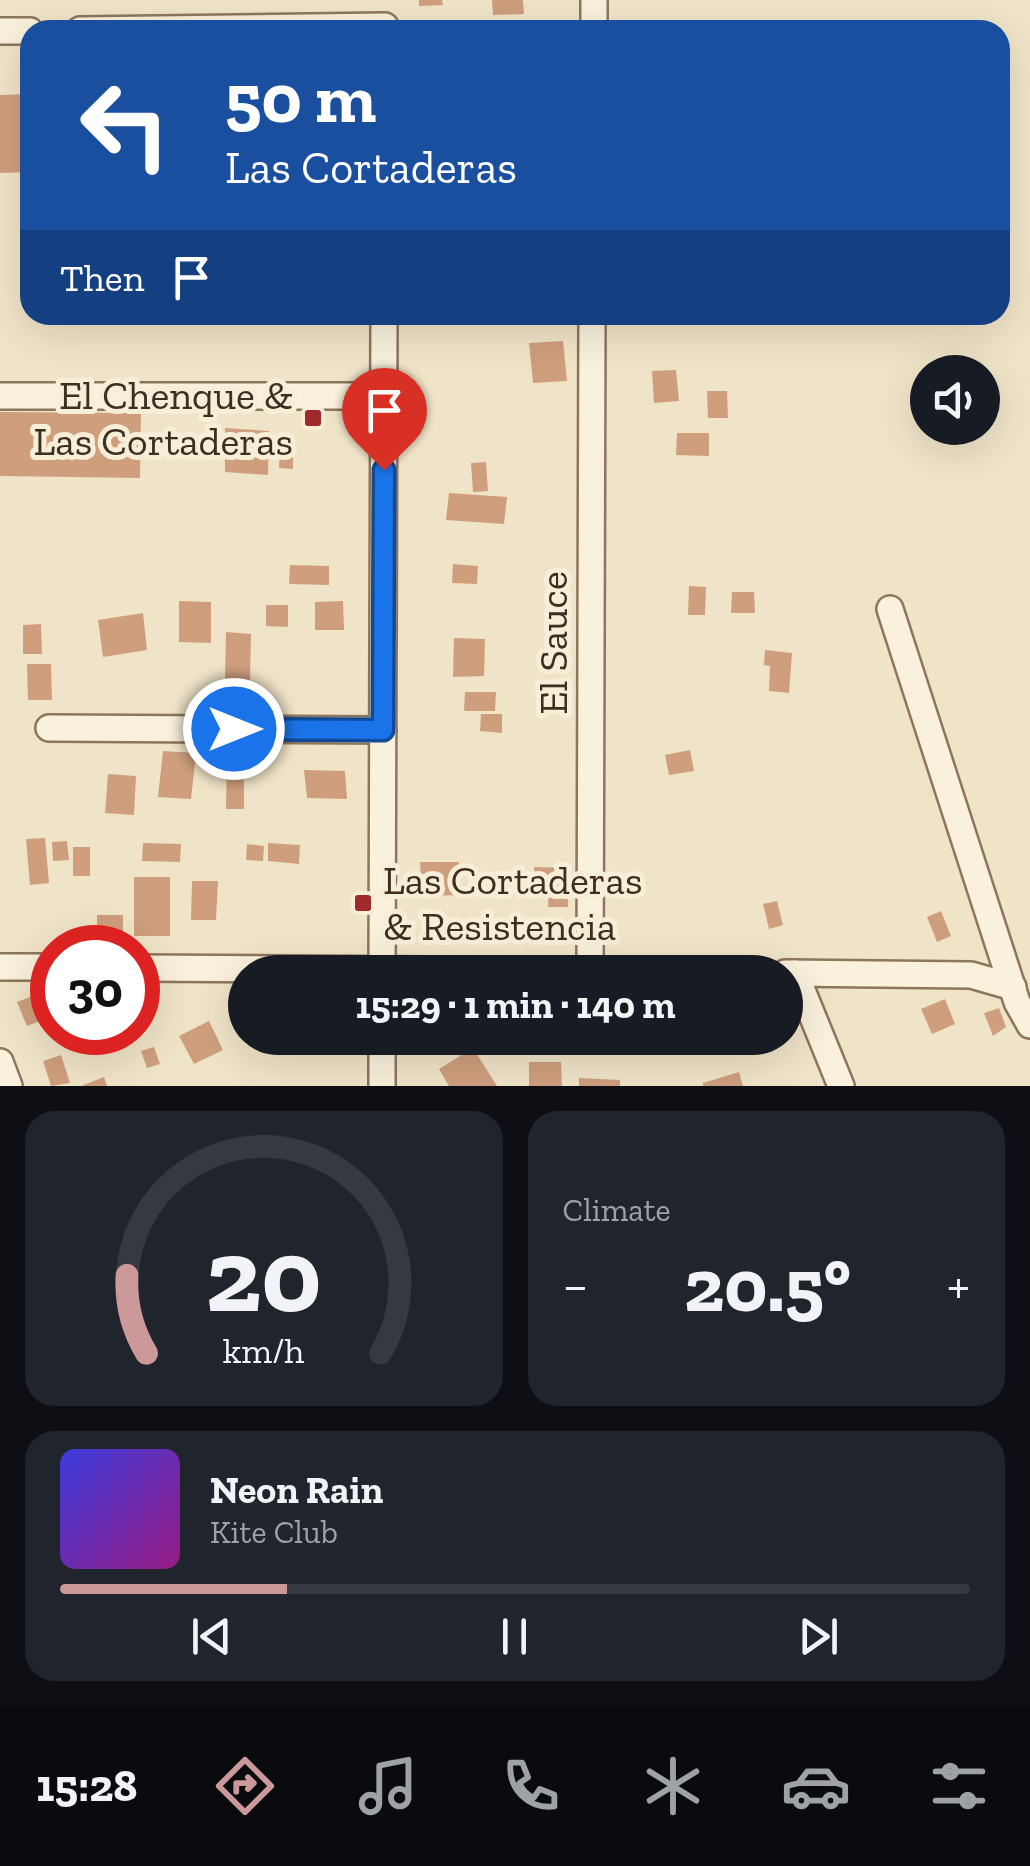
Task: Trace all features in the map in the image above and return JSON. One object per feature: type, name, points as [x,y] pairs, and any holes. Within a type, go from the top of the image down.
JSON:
[{"type":"street","points":[[382,955],[384,325]]},
{"type":"street","name":"El Sauce","points":[[590,955],[592,325]]},
{"type":"street","points":[[0,396],[384,396]]},
{"type":"street","points":[[890,609],[1012,988],[1030,1025]]},
{"type":"street","points":[[49,728],[383,730]]},
{"type":"street","points":[[0,967],[30,967]]},
{"type":"street","points":[[160,968],[228,969]]},
{"type":"street","points":[[803,973],[971,975],[1012,988]]},
{"type":"street","points":[[803,1002],[841,1086]]},
{"type":"street","points":[[382,1055],[382,1086]]},
{"type":"street","points":[[0,1062],[8,1086]]},
{"type":"building","points":[[419,0],[442,0],[443,5],[419,6]]},
{"type":"building","points":[[492,0],[523,0],[524,14],[493,15]]},
{"type":"building","points":[[20,94],[20,172],[0,173],[0,95]]},
{"type":"building","points":[[563,341],[567,381],[533,383],[529,343]]},
{"type":"building","points":[[676,370],[679,401],[654,403],[652,371]]},
{"type":"building","points":[[707,391],[727,391],[728,418],[708,418]]},
{"type":"building","points":[[0,412],[141,413],[140,478],[0,476]]},
{"type":"building","points":[[225,428],[269,431],[268,475],[225,472]]},
{"type":"building","points":[[677,433],[709,433],[709,456],[676,455]]},
{"type":"building","points":[[280,449],[293,449],[293,469],[279,468]]},
{"type":"building","points":[[486,462],[488,491],[473,492],[471,463]]},
{"type":"building","points":[[449,493],[507,497],[504,524],[446,520]]},
{"type":"building","points":[[453,564],[478,566],[477,584],[452,583]]},
{"type":"building","points":[[290,565],[329,566],[329,585],[289,584]]},
{"type":"building","points":[[689,586],[706,587],[705,615],[688,615]]},
{"type":"building","points":[[732,592],[754,592],[755,613],[731,613]]},
{"type":"building","points":[[179,601],[211,602],[211,643],[179,642]]},
{"type":"building","points":[[343,601],[344,630],[315,630],[315,602]]},
{"type":"building","points":[[266,605],[288,605],[288,627],[266,626]]},
{"type":"building","points":[[143,613],[147,650],[103,657],[98,620]]},
{"type":"building","points":[[41,624],[42,654],[23,654],[23,625]]},
{"type":"building","points":[[226,632],[251,634],[250,681],[225,680]]},
{"type":"building","points":[[454,638],[485,639],[484,676],[453,677]]},
{"type":"building","points":[[765,650],[792,653],[789,693],[769,691],[770,666],[764,665]]},
{"type":"building","points":[[27,664],[51,664],[52,700],[28,700]]},
{"type":"building","points":[[465,692],[496,692],[495,711],[464,711]]},
{"type":"building","points":[[481,714],[502,714],[502,733],[480,731]]},
{"type":"building","points":[[227,747],[244,747],[244,809],[226,809]]},
{"type":"building","points":[[690,750],[694,771],[669,775],[665,755]]},
{"type":"building","points":[[163,751],[196,753],[191,799],[158,797]]},
{"type":"building","points":[[304,770],[345,771],[347,799],[307,798]]},
{"type":"building","points":[[108,774],[136,776],[134,815],[105,813]]},
{"type":"building","points":[[45,838],[49,883],[30,885],[26,839]]},
{"type":"building","points":[[67,841],[69,860],[53,861],[52,842]]},
{"type":"building","points":[[143,843],[181,844],[180,862],[142,861]]},
{"type":"building","points":[[268,843],[300,845],[299,864],[268,861]]},
{"type":"building","points":[[247,844],[264,846],[263,861],[246,860]]},
{"type":"building","points":[[73,847],[90,847],[90,876],[73,876]]},
{"type":"building","points":[[420,862],[459,862],[461,895],[422,896]]},
{"type":"building","points":[[534,867],[569,868],[568,907],[548,907],[549,881],[535,881]]},
{"type":"building","points":[[134,877],[170,877],[170,936],[160,936],[160,925],[134,925]]},
{"type":"building","points":[[192,881],[218,881],[216,920],[191,920]]},
{"type":"building","points":[[777,901],[783,925],[769,929],[763,904]]},
{"type":"building","points":[[941,911],[951,936],[937,942],[927,917]]},
{"type":"building","points":[[97,915],[123,915],[123,925],[97,925]]},
{"type":"building","points":[[30,997],[30,1025],[27,1026],[17,1002]]},
{"type":"building","points":[[945,999],[955,1024],[932,1034],[921,1009]]},
{"type":"building","points":[[999,1008],[1006,1027],[993,1036],[984,1013]]},
{"type":"building","points":[[209,1021],[223,1050],[194,1064],[179,1036]]},
{"type":"building","points":[[61,1055],[70,1083],[51,1086],[43,1061]]},
{"type":"building","points":[[142,1055],[157,1055],[160,1064],[147,1068]]},
{"type":"building","points":[[462,1055],[477,1055],[497,1086],[449,1086],[439,1069]]},
{"type":"building","points":[[529,1062],[561,1062],[562,1086],[529,1086]]},
{"type":"building","points":[[739,1072],[743,1086],[703,1086],[703,1083]]},
{"type":"building","points":[[104,1077],[107,1086],[81,1086]]},
{"type":"building","points":[[579,1078],[620,1080],[620,1086],[579,1086]]},
{"type":"place","name":"El Chenque & Las Cortaderas","points":[[313,418]]},
{"type":"place","name":"Las Cortaderas & Resistencia","points":[[363,903]]},
{"type":"route","points":[[234,729],[383,730],[384,470]]}]
